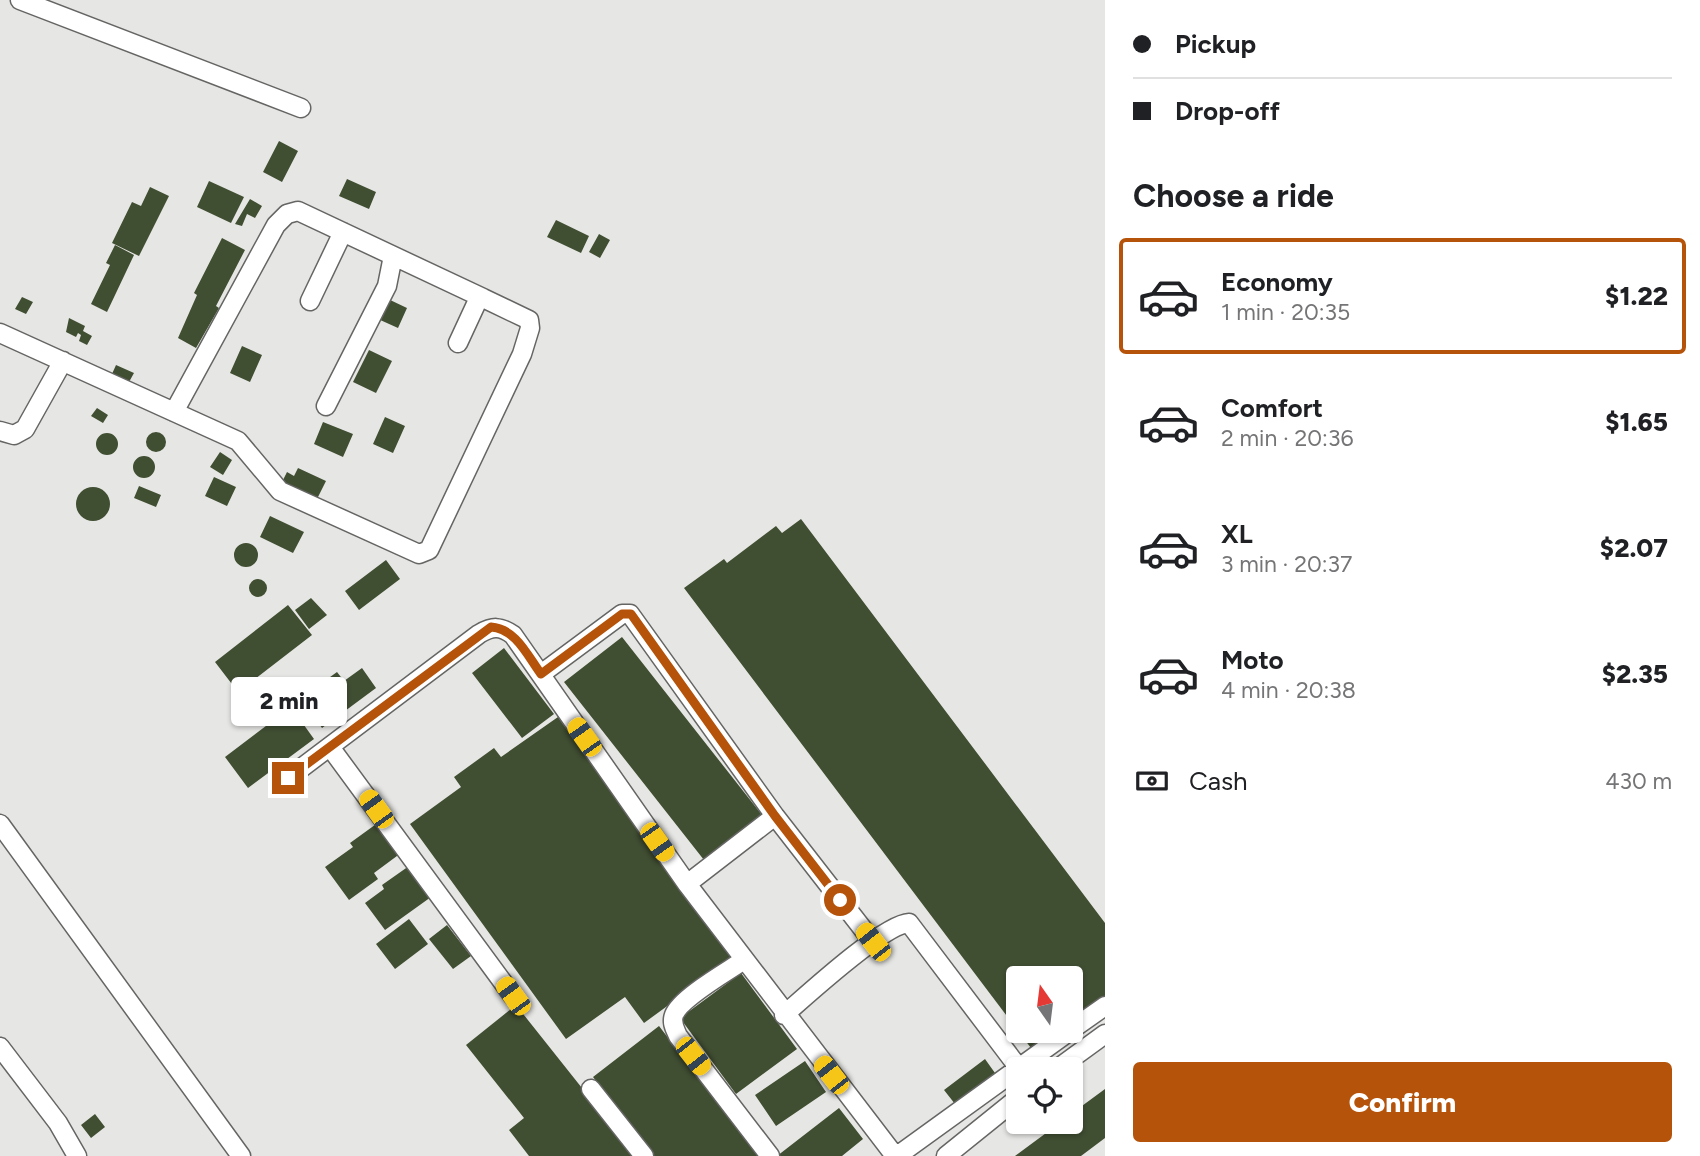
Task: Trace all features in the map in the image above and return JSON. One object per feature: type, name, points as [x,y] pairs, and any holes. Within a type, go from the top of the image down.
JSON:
[{"type":"street","points":[[20,0],[301,108]]},
{"type":"street","points":[[2,340],[63,361],[174,412],[238,441],[280,491],[408,552],[419,554],[429,550],[522,354],[530,328],[529,320],[298,211],[287,214],[276,225],[174,412]]},
{"type":"street","points":[[310,301],[343,232]]},
{"type":"street","points":[[326,406],[387,286],[393,256]]},
{"type":"street","points":[[458,343],[477,302],[483,298]]},
{"type":"street","points":[[0,431],[14,435],[25,429],[63,361]]},
{"type":"street","points":[[541,674],[622,614],[631,614],[775,816],[873,942]]},
{"type":"street","points":[[288,778],[491,627],[502,628],[513,635],[687,884],[783,1015],[896,1156],[1006,1076]]},
{"type":"street","points":[[330,747],[513,996]]},
{"type":"street","points":[[687,884],[775,816]]},
{"type":"street","points":[[0,824],[241,1156]]},
{"type":"street","points":[[783,1015],[873,942],[902,923],[915,928],[1011,1057]]},
{"type":"street","points":[[744,960],[684,1003],[674,1013],[672,1024],[678,1036],[770,1156]]},
{"type":"street","points":[[1083,1021],[1105,1006]]},
{"type":"street","points":[[1073,1057],[1105,1034]]},
{"type":"street","points":[[1032,1057],[1052,1043]]},
{"type":"street","points":[[0,1047],[58,1123],[77,1156]]},
{"type":"street","points":[[592,1088],[644,1156]]},
{"type":"street","points":[[946,1156],[1006,1108]]},
{"type":"building","points":[[279,141],[298,151],[282,182],[263,172]]},
{"type":"building","points":[[347,179],[376,192],[369,209],[339,196]]},
{"type":"building","points":[[209,181],[244,197],[231,223],[197,207]]},
{"type":"building","points":[[150,187],[169,196],[139,256],[112,243],[132,202],[141,206]]},
{"type":"building","points":[[250,199],[262,206],[255,218],[247,214],[242,226],[235,224]]},
{"type":"building","points":[[556,220],[589,236],[581,253],[547,237]]},
{"type":"building","points":[[599,234],[610,240],[600,258],[589,252]]},
{"type":"building","points":[[222,238],[245,250],[216,306],[219,308],[196,348],[178,338],[197,295],[194,293]]},
{"type":"building","points":[[115,245],[134,255],[107,312],[91,304],[110,265],[106,263]]},
{"type":"building","points":[[22,297],[33,302],[26,314],[15,309]]},
{"type":"building","points":[[388,299],[407,308],[398,328],[378,319]]},
{"type":"building","points":[[69,318],[85,326],[83,331],[92,336],[87,345],[79,341],[81,335],[78,333],[76,337],[66,332]]},
{"type":"building","points":[[242,346],[262,355],[250,382],[230,373]]},
{"type":"building","points":[[369,350],[392,361],[376,393],[353,382]]},
{"type":"building","points":[[116,365],[134,373],[129,382],[112,374]]},
{"type":"building","points":[[97,408],[108,415],[103,423],[91,416]]},
{"type":"building","points":[[385,417],[405,426],[393,453],[373,444]]},
{"type":"building","points":[[323,422],[353,434],[343,457],[314,444]]},
{"type":"building","points":[[156,432],[163,435],[166,442],[163,449],[156,452],[149,449],[146,442],[149,435]]},
{"type":"building","points":[[107,433],[117,440],[118,444],[111,454],[107,455],[97,448],[96,444],[103,434]]},
{"type":"building","points":[[220,452],[232,460],[223,475],[210,467]]},
{"type":"building","points":[[144,456],[152,459],[155,467],[152,475],[144,478],[136,475],[133,467],[136,459]]},
{"type":"building","points":[[298,468],[326,481],[316,501],[281,484],[287,472],[294,476]]},
{"type":"building","points":[[214,477],[236,487],[227,506],[205,496]]},
{"type":"building","points":[[139,486],[161,495],[156,507],[134,498]]},
{"type":"building","points":[[93,487],[105,492],[110,504],[105,516],[93,521],[81,516],[76,504],[81,492]]},
{"type":"building","points":[[270,516],[304,532],[293,553],[260,537]]},
{"type":"building","points":[[801,519],[1105,923],[1105,999],[1083,1015],[1083,966],[1006,966],[1006,1015],[684,588],[724,559],[727,563],[776,526],[782,533]]},
{"type":"building","points":[[246,543],[257,550],[258,555],[251,566],[246,567],[235,560],[234,555],[241,544]]},
{"type":"building","points":[[386,560],[400,579],[359,610],[345,591]]},
{"type":"building","points":[[254,579],[262,579],[267,588],[265,595],[254,597],[249,592],[249,584]]},
{"type":"building","points":[[311,598],[327,615],[309,629],[295,610]]},
{"type":"building","points":[[288,605],[312,635],[238,692],[215,662]]},
{"type":"building","points":[[622,637],[762,815],[704,860],[564,682]]},
{"type":"building","points":[[504,648],[554,714],[522,738],[472,673]]},
{"type":"building","points":[[362,668],[376,688],[322,728],[301,698],[337,672],[344,681]]},
{"type":"building","points":[[291,707],[314,739],[248,788],[225,757]]},
{"type":"building","points":[[558,717],[733,958],[644,1023],[625,997],[566,1039],[410,824],[461,787],[454,777],[494,748],[501,757]]},
{"type":"building","points":[[379,822],[401,853],[374,873],[378,879],[349,900],[325,867],[353,847],[350,843]]},
{"type":"building","points":[[409,866],[431,897],[385,930],[365,903],[384,889],[382,885]]},
{"type":"building","points":[[409,919],[428,944],[395,969],[376,944]]},
{"type":"building","points":[[447,925],[471,956],[453,969],[429,939]]},
{"type":"building","points":[[741,973],[797,1049],[736,1094],[680,1018]]},
{"type":"building","points":[[516,1005],[636,1156],[529,1156],[509,1130],[524,1118],[466,1045]]},
{"type":"building","points":[[659,1026],[759,1156],[654,1156],[593,1077]]},
{"type":"building","points":[[1027,1043],[1046,1043],[1034,1052]]},
{"type":"building","points":[[985,1059],[995,1073],[955,1104],[944,1090]]},
{"type":"building","points":[[805,1061],[826,1092],[776,1126],[755,1095]]},
{"type":"building","points":[[1105,1089],[1105,1138],[1081,1156],[1015,1156],[1045,1134],[1083,1134],[1083,1105]]},
{"type":"building","points":[[839,1108],[863,1139],[842,1156],[777,1156]]},
{"type":"building","points":[[95,1114],[105,1127],[91,1138],[81,1125]]},
{"type":"route","points":[[288,778],[491,627],[502,628],[513,635],[541,674],[622,614],[631,614],[775,816],[840,900]]}]
